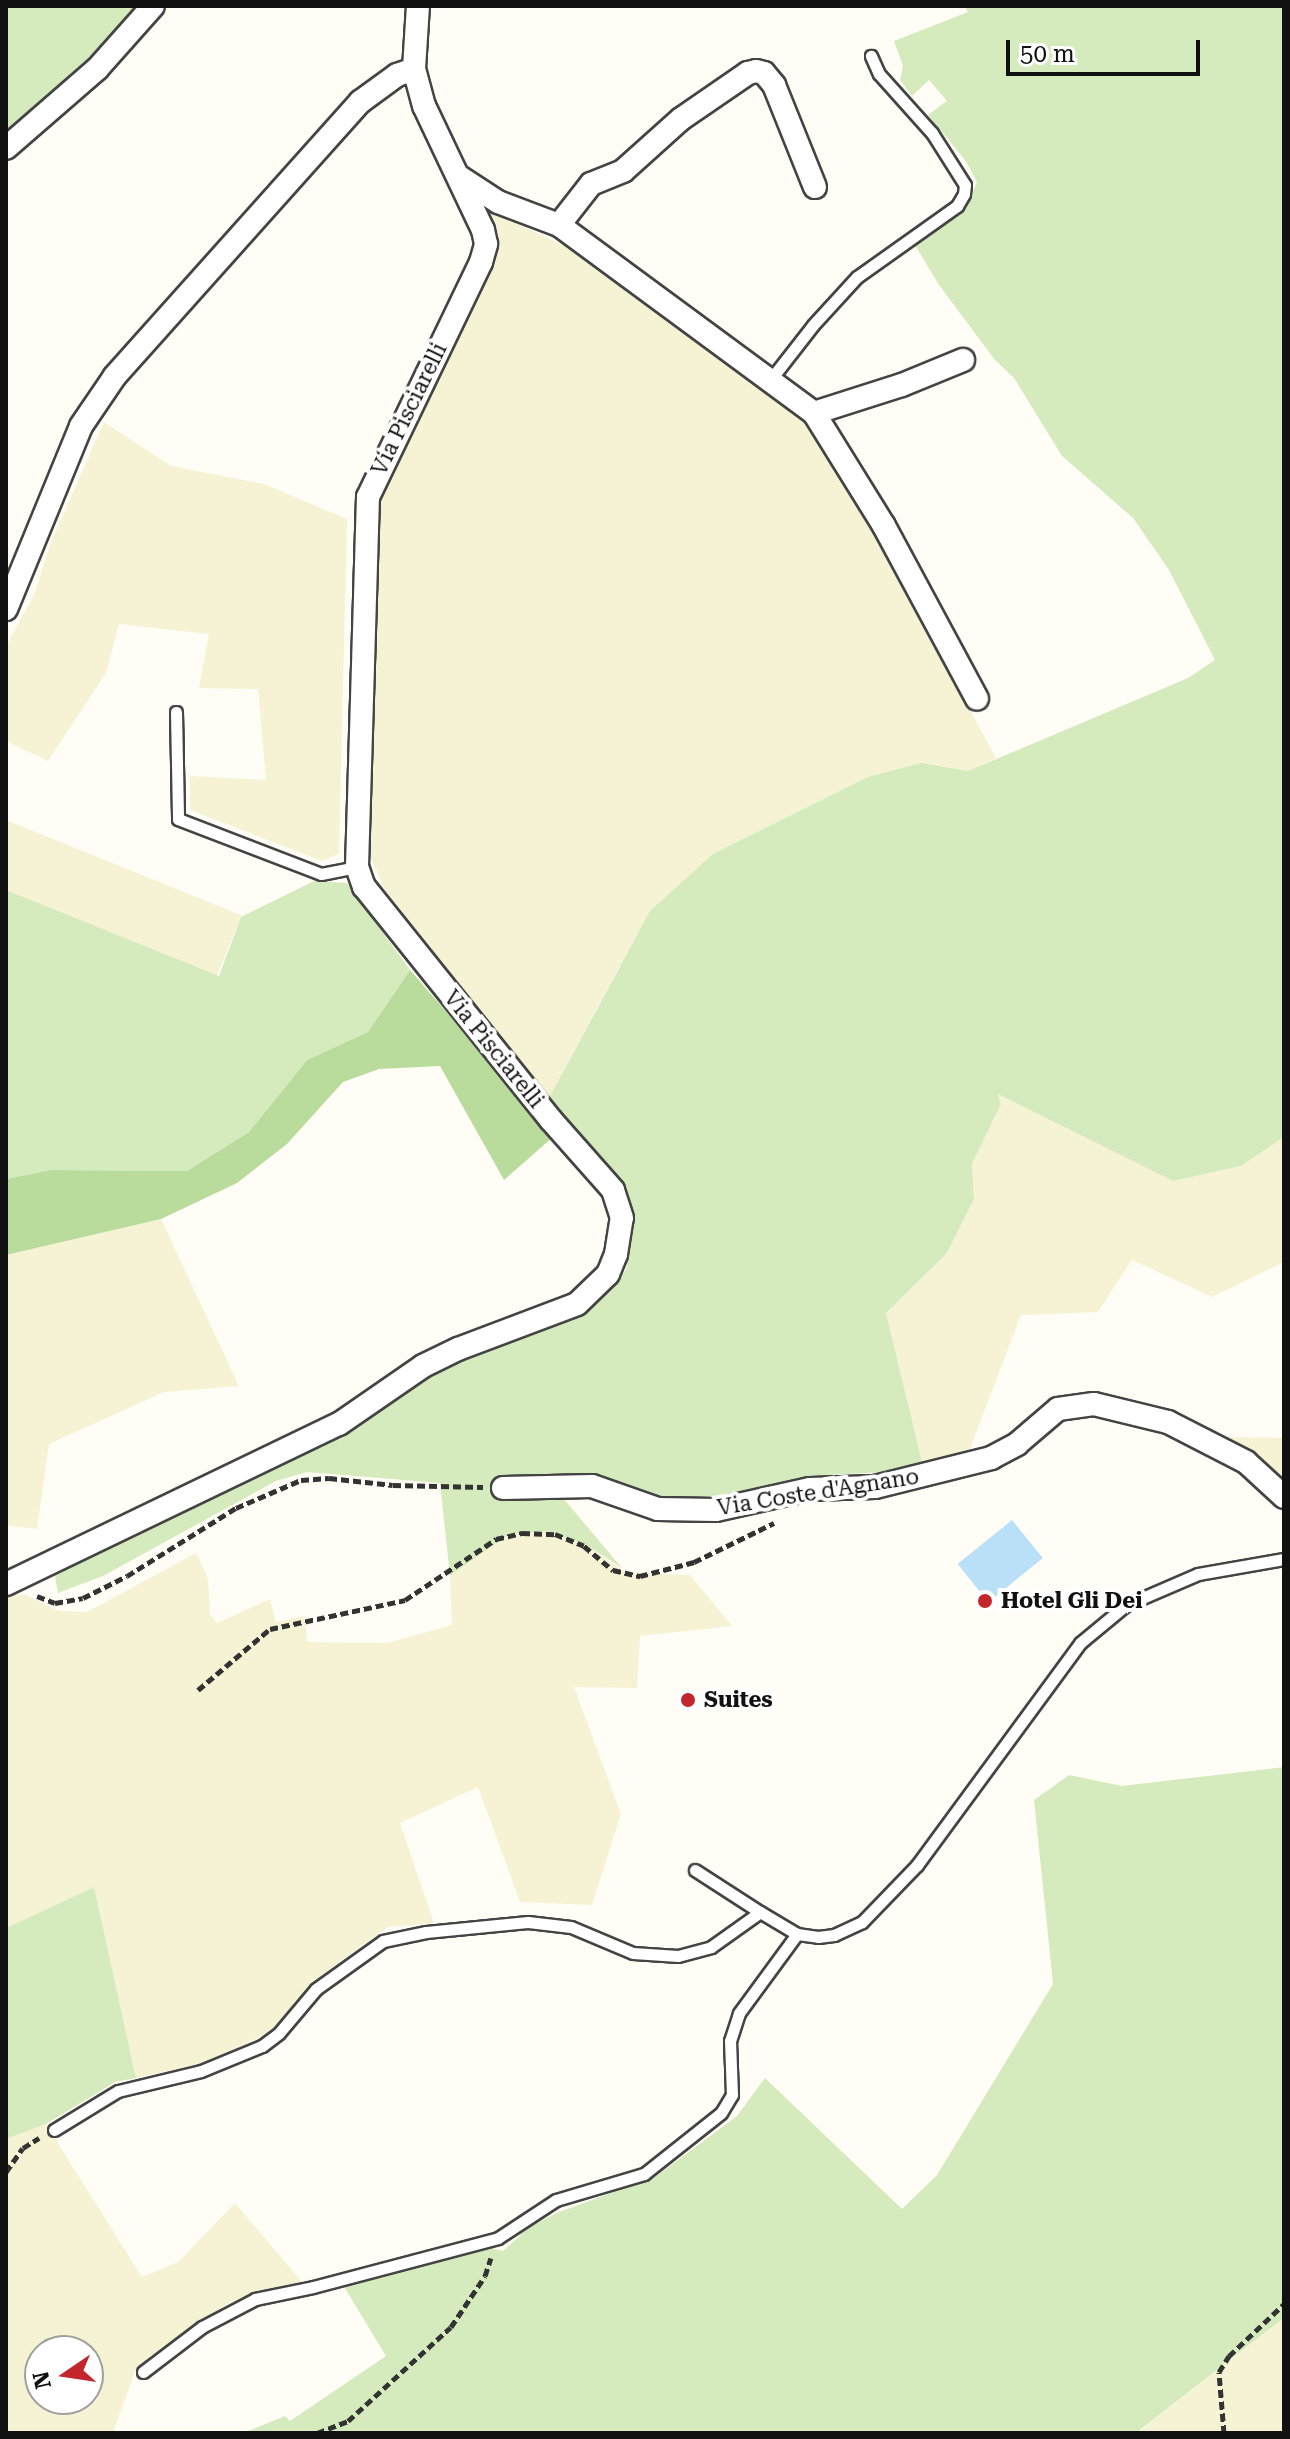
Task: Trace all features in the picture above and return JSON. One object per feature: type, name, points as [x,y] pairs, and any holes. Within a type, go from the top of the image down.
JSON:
[{"type":"street","points":[[6,148],[97,69],[153,6]]},
{"type":"street","name":"Via Pisciarelli","points":[[6,1584],[339,1424],[423,1366],[458,1349],[577,1304],[608,1274],[622,1218],[613,1190],[551,1120],[364,887],[357,867],[366,515],[374,478],[481,262],[486,244],[483,230],[424,106],[414,69],[413,27],[418,6]]},
{"type":"street","points":[[6,609],[81,426],[115,376],[360,102],[397,75],[414,69]]},
{"type":"street","points":[[559,225],[591,184],[623,171],[681,119],[748,73],[756,71],[764,73],[774,85],[815,187]]},
{"type":"street","points":[[457,175],[498,202],[559,225],[814,413],[884,526],[977,699]]},
{"type":"street","points":[[814,413],[902,385],[963,360]]},
{"type":"street","name":"Via Coste d'Agnano","points":[[503,1488],[592,1486],[658,1509],[716,1510],[810,1489],[875,1487],[991,1458],[1017,1444],[1058,1409],[1094,1404],[1168,1422],[1246,1462],[1284,1497]]},
{"type":"lane","points":[[771,379],[813,325],[857,277],[957,206],[964,194],[965,185],[932,133],[879,74],[871,56]]},
{"type":"lane","points":[[176,712],[178,819],[321,874],[357,867]]},
{"type":"lane","points":[[695,1870],[797,1934],[834,1935],[862,1922],[917,1865],[1006,1748],[1080,1643],[1126,1605],[1198,1574],[1284,1559]]},
{"type":"lane","points":[[54,2130],[118,2091],[201,2071],[262,2046],[279,2033],[316,1989],[383,1941],[426,1932],[528,1922],[571,1927],[633,1953],[678,1956],[711,1947],[760,1912]]},
{"type":"lane","points":[[143,2372],[202,2327],[255,2299],[313,2287],[498,2238],[556,2200],[644,2174],[721,2113],[732,2095],[730,2041],[739,2013],[749,1994],[797,1934]]},
{"type":"path","points":[[30,1593],[55,1603],[83,1598],[127,1576],[236,1508],[301,1480],[329,1478],[393,1485],[503,1488]]},
{"type":"path","points":[[198,1690],[270,1629],[405,1600],[496,1539],[522,1533],[555,1534],[584,1546],[613,1570],[640,1576],[694,1562],[742,1542],[777,1521]]},
{"type":"path","points":[[6,2172],[23,2148],[54,2130]]},
{"type":"path","points":[[317,2433],[348,2421],[451,2327],[485,2276],[498,2238]]},
{"type":"path","points":[[1224,2433],[1219,2372],[1229,2356],[1284,2304]]},
{"type":"shaded area","points":[[493,212],[579,253],[803,413],[842,475],[996,758],[968,771],[921,764],[619,967],[549,1098],[384,888],[365,845],[378,496]]},
{"type":"shaded area","points":[[104,422],[171,466],[264,484],[347,519],[339,854],[322,861],[190,810],[190,776],[266,780],[258,689],[199,688],[209,634],[119,624],[106,673],[48,761],[6,741],[6,646],[34,595],[51,542]]},
{"type":"shaded area","points":[[6,820],[242,915],[215,980],[6,895]]},
{"type":"shaded area","points":[[998,1093],[1173,1181],[1241,1166],[1284,1137],[1284,1262],[1212,1297],[1132,1260],[1098,1312],[1021,1315],[968,1454],[924,1470],[886,1313],[947,1253],[974,1199],[972,1164],[1001,1104]]},
{"type":"shaded area","points":[[161,1219],[239,1386],[164,1392],[49,1444],[37,1529],[6,1525],[6,1255]]},
{"type":"shaded area","points":[[1215,1437],[1284,1438],[1284,1488]]},
{"type":"shaded area","points":[[547,1531],[588,1546],[625,1572],[690,1575],[732,1626],[640,1636],[637,1688],[574,1687],[621,1814],[592,1905],[520,1902],[478,1787],[400,1823],[434,1923],[388,1927],[313,1981],[270,2032],[205,2063],[136,2078],[94,1887],[6,1928],[6,1594],[26,1595],[59,1611],[87,1612],[196,1553],[208,1578],[210,1615],[217,1623],[270,1599],[276,1622],[305,1616],[307,1642],[387,1643],[452,1625],[450,1576],[509,1534]]},
{"type":"shaded area","points":[[46,2124],[142,2277],[178,2262],[235,2203],[303,2283],[230,2302],[151,2355],[135,2372],[113,2433],[6,2433],[6,2139]]},
{"type":"shaded area","points":[[1284,2318],[1284,2433],[1136,2433],[1141,2430]]},
{"type":"green space","points":[[6,6],[140,6],[117,35],[6,139]]},
{"type":"green space","points":[[965,6],[1284,6],[1284,1137],[1241,1166],[1173,1181],[998,1094],[1001,1104],[972,1164],[974,1199],[947,1253],[886,1313],[924,1470],[809,1476],[725,1500],[666,1505],[552,1485],[622,1568],[588,1546],[547,1531],[509,1534],[450,1576],[440,1483],[307,1472],[276,1481],[103,1576],[58,1593],[55,1576],[252,1472],[434,1370],[573,1316],[604,1295],[626,1270],[633,1225],[619,1180],[549,1098],[650,911],[713,854],[868,777],[921,763],[968,771],[1188,678],[1215,660],[1169,570],[1133,518],[1062,456],[1014,378],[995,360],[939,285],[915,245],[966,208],[977,182],[965,160],[928,115],[947,101],[929,80],[912,96],[900,80],[903,66],[894,41],[968,12]]},
{"type":"green space","points":[[314,881],[347,883],[410,970],[368,1032],[307,1060],[249,1132],[187,1171],[51,1170],[6,1179],[6,890],[219,976],[241,917]]},
{"type":"green space","points":[[410,970],[554,1136],[504,1180],[440,1066],[379,1069],[343,1082],[287,1144],[237,1183],[161,1219],[6,1255],[6,1179],[51,1170],[187,1171],[249,1132],[307,1060],[368,1032]]},
{"type":"green space","points":[[1284,1767],[1284,2318],[1136,2433],[243,2433],[285,2416],[290,2421],[386,2356],[343,2285],[487,2247],[503,2251],[529,2227],[559,2212],[655,2177],[737,2116],[765,2078],[902,2209],[937,2175],[1053,1984],[1034,1800],[1069,1775],[1122,1786]]},
{"type":"green space","points":[[94,1887],[136,2078],[115,2082],[46,2124],[6,2139],[6,1928]]},
{"type":"water","points":[[1012,1520],[1043,1558],[988,1602],[958,1564]]},
{"type":"place","name":"Hotel Gli Dei","points":[[985,1601]]},
{"type":"place","name":"Suites","points":[[688,1700]]}]
